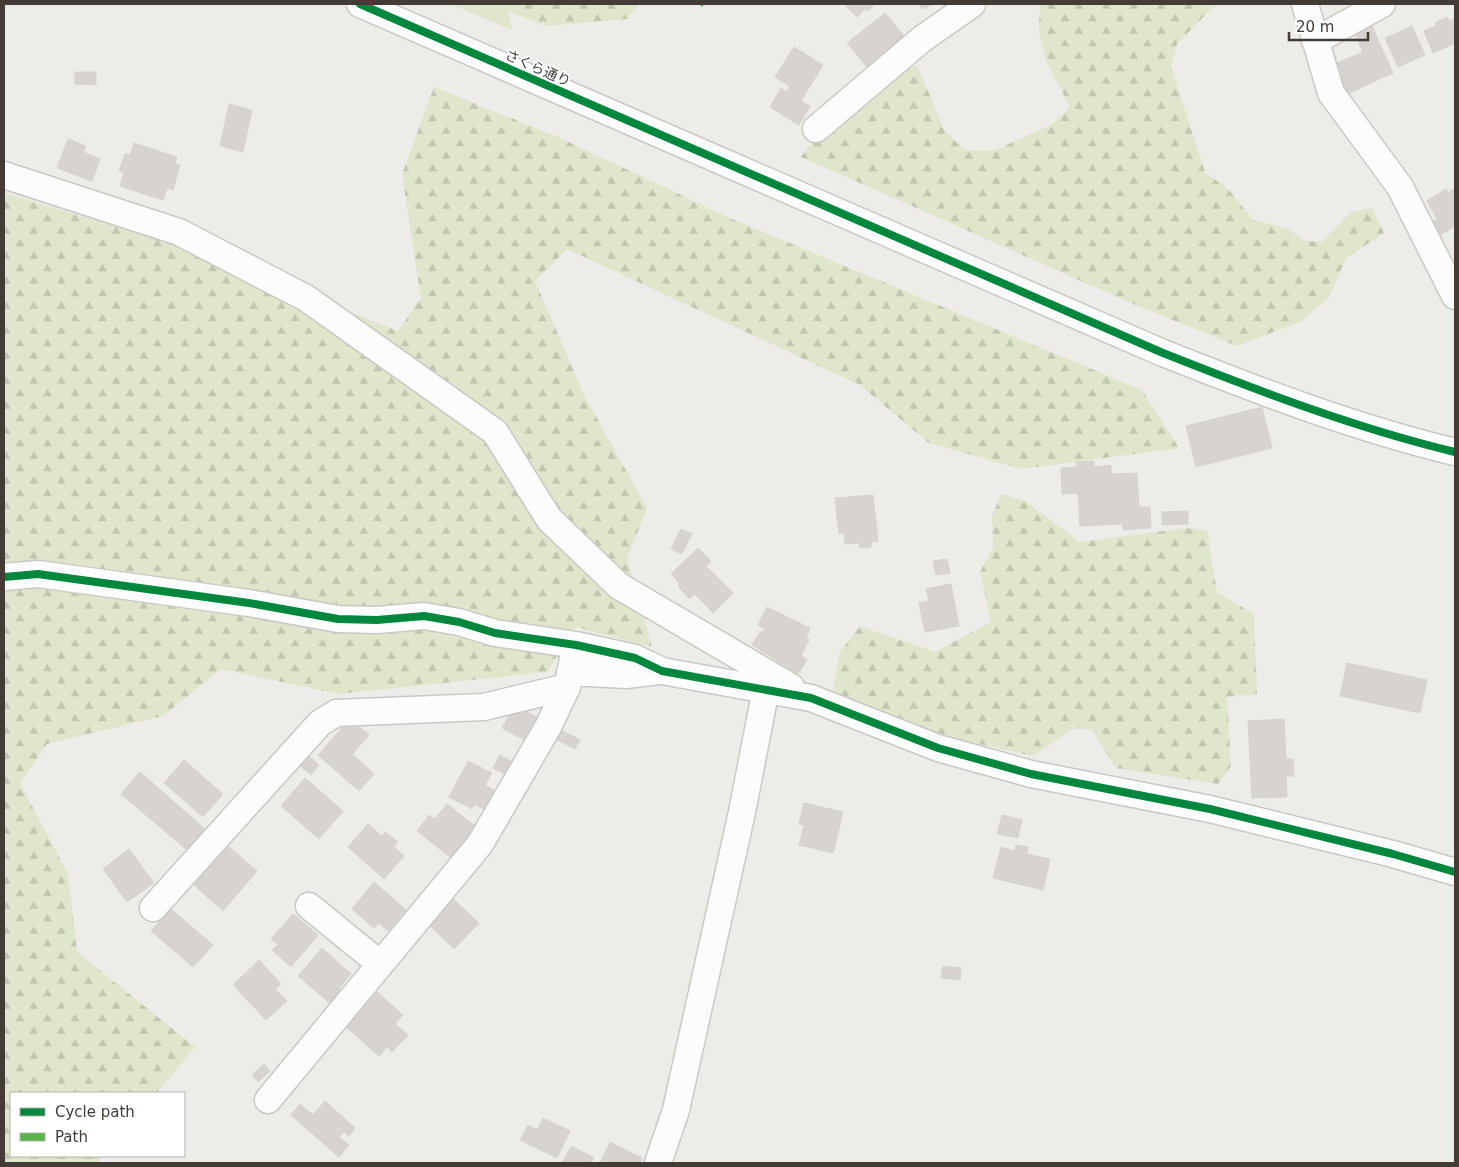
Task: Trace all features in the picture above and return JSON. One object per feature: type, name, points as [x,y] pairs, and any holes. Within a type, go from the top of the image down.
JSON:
[{"type":"street","name":"さくら通り","points":[[360,4],[1172,357],[1290,403],[1455,452]]},
{"type":"street","points":[[816,129],[922,39],[972,4]]},
{"type":"street","points":[[1305,4],[1331,93],[1400,187],[1455,296]]},
{"type":"street","points":[[1316,41],[1382,4]]},
{"type":"street","points":[[4,175],[179,232],[306,298],[495,432],[548,519],[619,586],[811,698],[938,748],[1031,774],[1210,809],[1393,854],[1455,872]]},
{"type":"street","points":[[4,577],[38,574],[249,603],[338,619],[377,620],[424,616],[459,622],[496,633],[576,645],[634,658],[662,671]]},
{"type":"street","points":[[268,1100],[480,844],[548,727],[569,679],[576,645]]},
{"type":"street","points":[[153,908],[320,723],[336,713],[484,707],[569,679],[662,671],[766,688],[811,698]]},
{"type":"street","points":[[658,1163],[676,1110],[742,812],[766,688]]},
{"type":"street","points":[[309,906],[380,964]]},
{"type":"green space","points":[[451,4],[507,4],[512,30]]},
{"type":"green space","points":[[490,4],[638,4],[627,19],[545,26]]},
{"type":"green space","points":[[1041,4],[1216,4],[1177,44],[1171,67],[1205,172],[1229,190],[1253,220],[1287,228],[1303,240],[1322,242],[1351,212],[1372,208],[1384,233],[1346,258],[1329,297],[1302,321],[1237,346],[1133,304],[801,157],[809,146],[886,81],[917,65],[945,132],[965,150],[994,151],[1052,124],[1070,107],[1045,58],[1039,33]]},
{"type":"green space","points":[[434,87],[558,137],[732,219],[1142,390],[1179,448],[1021,469],[929,443],[860,385],[567,249],[535,281],[584,395],[647,508],[627,558],[652,647],[575,627],[547,672],[338,694],[221,669],[163,716],[47,744],[20,783],[68,874],[77,952],[195,1047],[158,1092],[10,1092],[10,1157],[103,1157],[98,1163],[4,1163],[4,193],[191,249],[398,331],[421,298],[402,174]]},
{"type":"green space","points":[[1001,494],[1025,501],[1080,542],[1186,528],[1207,530],[1217,592],[1254,614],[1257,694],[1227,697],[1231,766],[1218,784],[1116,768],[1092,730],[1075,728],[1032,756],[940,735],[833,693],[840,652],[860,626],[935,652],[991,622],[980,572],[993,549],[992,516]]},
{"type":"building","points":[[844,4],[875,4],[868,11],[865,9],[857,17]]},
{"type":"building","points":[[919,4],[933,4],[922,9]]},
{"type":"building","points":[[885,13],[905,37],[868,68],[847,43]]},
{"type":"building","points":[[1447,17],[1449,21],[1455,18],[1455,43],[1433,53],[1424,31],[1436,26],[1435,23]]},
{"type":"building","points":[[1372,26],[1393,73],[1347,94],[1339,75],[1342,74],[1337,63],[1363,52],[1355,34]]},
{"type":"building","points":[[1412,26],[1425,55],[1398,67],[1385,38]]},
{"type":"building","points":[[794,47],[823,65],[801,101],[810,106],[799,125],[770,107],[781,88],[787,92],[790,86],[775,77]]},
{"type":"building","points":[[75,72],[96,72],[96,85],[75,84]]},
{"type":"building","points":[[229,104],[252,110],[243,152],[220,146]]},
{"type":"building","points":[[68,139],[86,146],[83,152],[100,159],[92,181],[57,168]]},
{"type":"building","points":[[134,143],[177,157],[175,163],[180,165],[173,190],[167,188],[163,200],[120,186],[124,173],[119,171],[125,154],[130,155]]},
{"type":"building","points":[[1455,188],[1455,226],[1437,237],[1430,224],[1437,219],[1427,201],[1446,189],[1448,193]]},
{"type":"building","points":[[1262,407],[1272,448],[1196,467],[1186,426]]},
{"type":"building","points":[[1094,461],[1094,467],[1111,465],[1111,474],[1137,473],[1139,507],[1150,507],[1151,528],[1123,530],[1122,524],[1080,526],[1078,493],[1062,494],[1061,468],[1077,467],[1076,462]]},
{"type":"building","points":[[873,495],[878,541],[871,542],[871,547],[860,548],[859,543],[845,544],[844,533],[839,534],[835,498]]},
{"type":"building","points":[[1188,511],[1188,524],[1162,525],[1162,512]]},
{"type":"building","points":[[681,529],[692,534],[682,554],[671,549]]},
{"type":"building","points":[[698,548],[711,561],[706,566],[733,593],[713,613],[695,594],[689,599],[671,574]]},
{"type":"building","points":[[947,559],[950,573],[936,575],[933,561]]},
{"type":"building","points":[[951,584],[959,626],[925,632],[919,603],[929,601],[926,589]]},
{"type":"building","points":[[767,607],[810,628],[806,638],[809,640],[801,656],[807,660],[798,674],[752,645],[761,631],[763,632],[765,629],[758,625]]},
{"type":"building","points":[[1347,663],[1427,680],[1420,713],[1340,696]]},
{"type":"building","points":[[513,709],[521,713],[523,710],[537,717],[524,740],[502,728]]},
{"type":"building","points":[[350,719],[369,735],[352,754],[374,774],[359,791],[318,755]]},
{"type":"building","points":[[1284,719],[1286,759],[1293,759],[1294,776],[1286,776],[1287,797],[1252,798],[1248,721]]},
{"type":"building","points":[[561,730],[580,740],[575,749],[556,739]]},
{"type":"building","points":[[306,753],[319,765],[311,775],[297,763]]},
{"type":"building","points":[[500,755],[514,763],[507,775],[493,768]]},
{"type":"building","points":[[184,760],[223,794],[203,817],[164,783]]},
{"type":"building","points":[[468,761],[492,773],[485,785],[497,792],[487,811],[475,804],[472,809],[449,797]]},
{"type":"building","points":[[140,772],[205,829],[187,850],[121,794]]},
{"type":"building","points":[[305,778],[343,811],[319,839],[281,806]]},
{"type":"building","points":[[804,803],[843,812],[833,853],[799,845],[804,825],[799,824]]},
{"type":"building","points":[[447,804],[476,827],[451,858],[417,831],[429,815],[435,819]]},
{"type":"building","points":[[1002,815],[1022,820],[1018,838],[997,834]]},
{"type":"building","points":[[368,824],[382,836],[385,832],[398,842],[394,847],[404,856],[384,879],[348,847]]},
{"type":"building","points":[[1016,845],[1028,847],[1027,854],[1050,859],[1043,890],[993,878],[1001,847],[1015,851]]},
{"type":"building","points":[[228,846],[257,871],[223,911],[194,885]]},
{"type":"building","points":[[129,849],[154,883],[127,902],[103,869]]},
{"type":"building","points":[[374,882],[406,910],[388,931],[379,923],[374,928],[352,909]]},
{"type":"building","points":[[449,895],[479,923],[454,949],[425,921]]},
{"type":"building","points":[[171,909],[213,945],[193,967],[151,931]]},
{"type":"building","points":[[293,914],[318,935],[291,967],[272,950],[278,945],[271,939]]},
{"type":"building","points":[[322,948],[351,974],[339,988],[344,991],[332,1005],[298,976]]},
{"type":"building","points":[[259,960],[281,984],[275,989],[287,1001],[266,1020],[233,985]]},
{"type":"building","points":[[943,966],[961,968],[960,980],[941,978]]},
{"type":"building","points":[[377,992],[403,1015],[395,1024],[408,1035],[392,1052],[387,1047],[379,1056],[346,1027]]},
{"type":"building","points":[[264,1064],[270,1071],[258,1082],[252,1075]]},
{"type":"building","points":[[325,1101],[355,1128],[349,1136],[344,1132],[339,1137],[349,1145],[339,1157],[291,1115],[300,1104],[313,1115]]},
{"type":"building","points":[[543,1118],[570,1131],[557,1158],[520,1140],[528,1125],[537,1130]]},
{"type":"building","points":[[610,1142],[642,1158],[640,1163],[600,1163]]},
{"type":"building","points":[[571,1146],[594,1158],[591,1163],[563,1162]]},
{"type":"cycle path","points":[[360,4],[1163,353],[1271,395],[1344,420],[1455,452]]},
{"type":"cycle path","points":[[4,577],[38,574],[249,603],[338,619],[377,620],[424,616],[459,622],[495,633],[576,645],[635,658],[662,671],[811,698],[938,748],[1031,774],[1210,809],[1393,854],[1455,872]]}]
